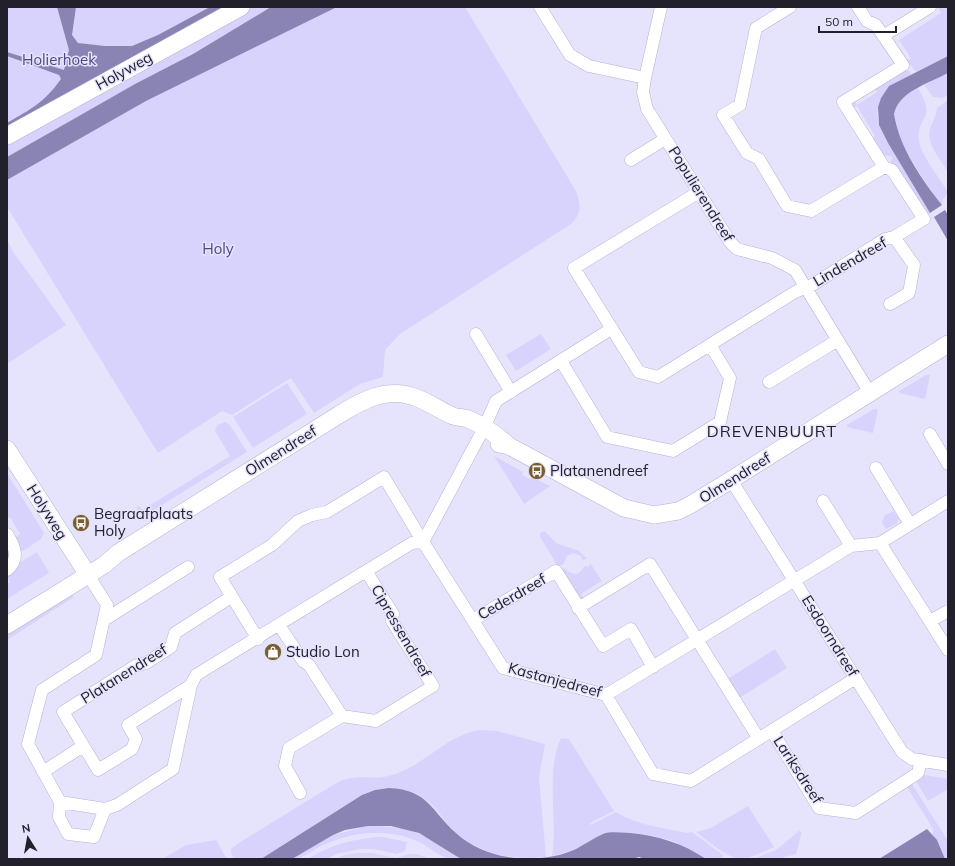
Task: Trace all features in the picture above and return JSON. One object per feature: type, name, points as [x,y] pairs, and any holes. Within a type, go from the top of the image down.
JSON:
[{"type":"street","name":"Holyweg","points":[[7,136],[241,7]]},
{"type":"street","points":[[540,7],[570,55],[589,66],[645,78]]},
{"type":"street","name":"Populierendreef","points":[[661,7],[643,92],[647,109],[730,242],[737,249],[785,263],[795,270],[870,393]]},
{"type":"street","points":[[790,7],[756,28],[740,105],[723,115],[747,153],[759,159],[787,206],[811,210],[884,167]]},
{"type":"street","name":"Lindendreef","points":[[805,287],[885,239],[894,237],[924,219],[892,170],[884,167],[842,102],[903,65],[876,25],[867,21],[858,7]]},
{"type":"street","points":[[884,36],[930,7]]},
{"type":"street","name":"Populierendreef","points":[[631,160],[666,139]]},
{"type":"street","points":[[699,192],[574,268],[639,372],[658,377],[805,287]]},
{"type":"street","name":"Lindendreef","points":[[890,304],[909,292],[914,266],[894,237]]},
{"type":"street","points":[[423,542],[482,431],[496,401],[561,362],[611,329]]},
{"type":"street","points":[[476,334],[511,392]]},
{"type":"street","points":[[769,382],[838,340]]},
{"type":"street","name":"Olmendreef","points":[[7,614],[86,571],[104,565],[118,553],[361,401],[383,394],[408,395],[454,416],[463,426],[482,431],[494,443],[509,446],[624,508],[639,513],[654,515],[678,511],[690,505],[948,344]]},
{"type":"street","points":[[561,362],[607,437],[673,451],[720,422],[730,378],[710,345]]},
{"type":"street","points":[[930,434],[948,464]]},
{"type":"street","name":"Holyweg","points":[[7,449],[86,571]]},
{"type":"street","points":[[876,468],[910,524]]},
{"type":"street","points":[[258,639],[220,577],[272,546],[298,521],[312,515],[327,512],[384,477],[423,542]]},
{"type":"street","name":"Esdoorndreef","points":[[731,480],[902,752],[908,757],[948,765]]},
{"type":"street","points":[[823,501],[850,546],[880,542],[948,501]]},
{"type":"street","points":[[7,534],[16,552],[14,562],[7,570]]},
{"type":"street","name":"Platanendreef","points":[[86,571],[107,605],[96,655],[42,690],[28,744],[60,802],[59,817],[68,834],[94,837],[105,809],[117,805],[173,769],[191,685],[196,675],[258,639],[412,543],[423,542]]},
{"type":"street","name":"Kastanjedreef","points":[[423,542],[503,668],[606,694],[653,667],[850,546]]},
{"type":"street","points":[[880,542],[948,650]]},
{"type":"street","points":[[578,608],[650,564],[698,639]]},
{"type":"street","points":[[104,620],[188,567]]},
{"type":"street","name":"Olmendreef","points":[[7,624],[86,571]]},
{"type":"street","name":"Cipressendreef","points":[[342,716],[376,720],[433,686],[392,621],[393,614],[366,571]]},
{"type":"street","name":"Cederdreef","points":[[472,620],[556,571],[603,646],[630,629],[653,667]]},
{"type":"street","name":"Platanendreef","points":[[191,685],[128,725],[136,739],[132,749],[98,770],[63,712],[135,666],[146,663],[171,647],[175,633],[231,597]]},
{"type":"street","points":[[930,622],[948,611]]},
{"type":"street","points":[[279,625],[303,661],[309,665],[342,716],[289,748],[285,766],[300,793]]},
{"type":"street","name":"Lariksdreef","points":[[698,639],[759,739]]},
{"type":"street","name":"Lariksdreef","points":[[606,694],[653,774],[691,781],[856,678]]},
{"type":"street","name":"Lariksdreef","points":[[772,731],[819,808],[856,813],[918,773],[921,760]]},
{"type":"street","points":[[43,772],[83,746]]},
{"type":"street","points":[[60,802],[105,809]]},
{"type":"shaded area","points":[[57,7],[76,7],[72,35],[78,43],[105,46],[132,46],[158,35],[210,7],[224,7],[7,129],[7,123],[43,100],[61,79],[59,75],[7,56],[7,52],[64,70],[69,50]]},
{"type":"shaded area","points":[[271,7],[337,7],[146,101],[7,180],[7,157],[135,84],[193,54]]},
{"type":"shaded area","points":[[948,56],[948,73],[924,84],[902,99],[894,114],[906,151],[919,174],[942,205],[930,213],[888,143],[879,125],[878,107],[881,98],[889,86]]},
{"type":"shaded area","points":[[945,210],[948,215],[948,241],[934,217]]},
{"type":"shaded area","points":[[389,788],[413,793],[428,803],[461,838],[467,842],[487,852],[501,856],[525,859],[461,859],[419,833],[391,826],[368,826],[345,830],[333,835],[292,859],[261,859],[362,795],[375,790]]},
{"type":"shaded area","points":[[927,829],[937,840],[945,859],[879,859]]},
{"type":"shaded area","points":[[616,832],[641,834],[670,841],[697,853],[706,859],[645,859],[639,857],[632,859],[534,859],[560,855],[576,849],[603,834]]},
{"type":"shaded area","points":[[372,853],[397,858],[409,854],[417,854],[431,859],[337,859],[344,855]]},
{"type":"green space","name":"Holierhoek","points":[[7,7],[271,7],[193,54],[135,84],[7,157]]},
{"type":"green space","name":"Holy","points":[[337,7],[465,7],[576,191],[580,205],[579,212],[571,224],[400,334],[385,350],[383,377],[360,384],[314,413],[291,378],[232,415],[222,411],[158,453],[7,207],[7,180],[146,101]]},
{"type":"green space","points":[[938,7],[948,7],[948,56],[916,72],[907,61],[911,58],[899,40],[941,13]]},
{"type":"green space","points":[[904,68],[909,71],[911,75],[889,86],[881,98],[877,114],[879,125],[888,143],[930,213],[925,216],[891,162],[892,157],[880,154],[870,141],[875,136],[857,106],[851,110],[850,101],[853,99],[857,105],[877,92],[874,86]]},
{"type":"green space","points":[[948,73],[948,95],[942,98],[933,97],[924,85]]},
{"type":"green space","points":[[918,88],[924,99],[926,107],[925,117],[920,126],[919,132],[920,146],[948,193],[943,199],[942,205],[912,162],[899,136],[895,124],[894,114],[896,106],[910,92]]},
{"type":"green space","points":[[948,100],[948,172],[931,144],[929,132],[937,108]]},
{"type":"green space","points":[[7,240],[14,253],[66,325],[7,364]]},
{"type":"green space","points":[[541,334],[551,349],[516,371],[506,355]]},
{"type":"green space","points":[[926,375],[930,375],[925,399],[899,393],[899,391]]},
{"type":"green space","points":[[287,383],[307,414],[253,448],[233,417]]},
{"type":"green space","points":[[874,409],[878,409],[873,433],[847,427],[847,425]]},
{"type":"green space","points":[[225,422],[230,425],[247,452],[143,517],[137,508],[138,505],[142,510],[230,456],[215,431],[217,425]]},
{"type":"green space","points":[[494,456],[523,472],[522,475],[530,479],[532,477],[550,486],[524,504]]},
{"type":"green space","points":[[7,473],[44,533],[41,539],[23,551],[20,550],[14,538],[20,534],[10,517],[7,519]]},
{"type":"green space","points":[[893,511],[899,519],[896,524],[886,529],[882,523],[884,516]]},
{"type":"green space","points":[[545,531],[556,543],[579,551],[587,559],[582,560],[581,556],[573,553],[567,556],[563,565],[557,565],[540,537],[540,533]]},
{"type":"green space","points":[[37,552],[49,573],[7,599],[7,584],[10,582],[7,575],[16,565]]},
{"type":"green space","points":[[590,563],[602,581],[581,594],[585,600],[581,603],[560,569],[564,568],[575,574],[580,572],[584,566],[589,567]]},
{"type":"green space","points":[[71,592],[74,597],[7,640],[7,628]]},
{"type":"green space","points":[[775,649],[787,668],[738,699],[726,680]]},
{"type":"green space","points":[[479,730],[497,731],[545,744],[539,778],[546,857],[524,858],[503,856],[473,845],[459,836],[428,801],[410,791],[390,788],[371,791],[362,795],[261,859],[234,859],[231,854],[231,849],[237,844],[338,782],[359,777],[385,777],[404,771],[456,738]]},
{"type":"green space","points":[[561,738],[569,739],[614,811],[590,823],[591,825],[616,812],[632,820],[650,826],[687,833],[692,832],[723,855],[722,859],[706,859],[673,841],[653,836],[620,832],[603,834],[571,851],[552,856],[554,827],[554,766],[556,752]]},
{"type":"green space","points":[[925,775],[948,779],[948,789],[928,801],[916,781]]},
{"type":"green space","points":[[912,784],[948,841],[948,859],[945,859],[933,835],[933,829],[907,787]]},
{"type":"green space","points":[[748,806],[774,847],[749,858],[739,859],[719,850],[696,832],[711,828]]},
{"type":"green space","points":[[368,826],[383,826],[408,830],[428,838],[461,859],[447,859],[423,844],[405,837],[392,834],[371,833],[341,838],[319,847],[303,857],[292,859],[333,835]]},
{"type":"green space","points":[[799,831],[802,832],[796,854],[778,859],[753,859],[776,850]]},
{"type":"green space","points":[[383,837],[407,842],[405,851],[397,854],[374,849],[360,849],[336,854],[328,859],[308,859],[326,849],[353,840]]},
{"type":"green space","points":[[216,840],[227,859],[162,859],[186,845]]},
{"type":"place","name":"Platanendreef","points":[[537,471]]},
{"type":"place","name":"Begraafplaats Holy","points":[[81,523]]},
{"type":"place","name":"Studio Lon","points":[[273,652]]},
{"type":"district","name":"DREVENBUURT","points":[[772,431]]}]
